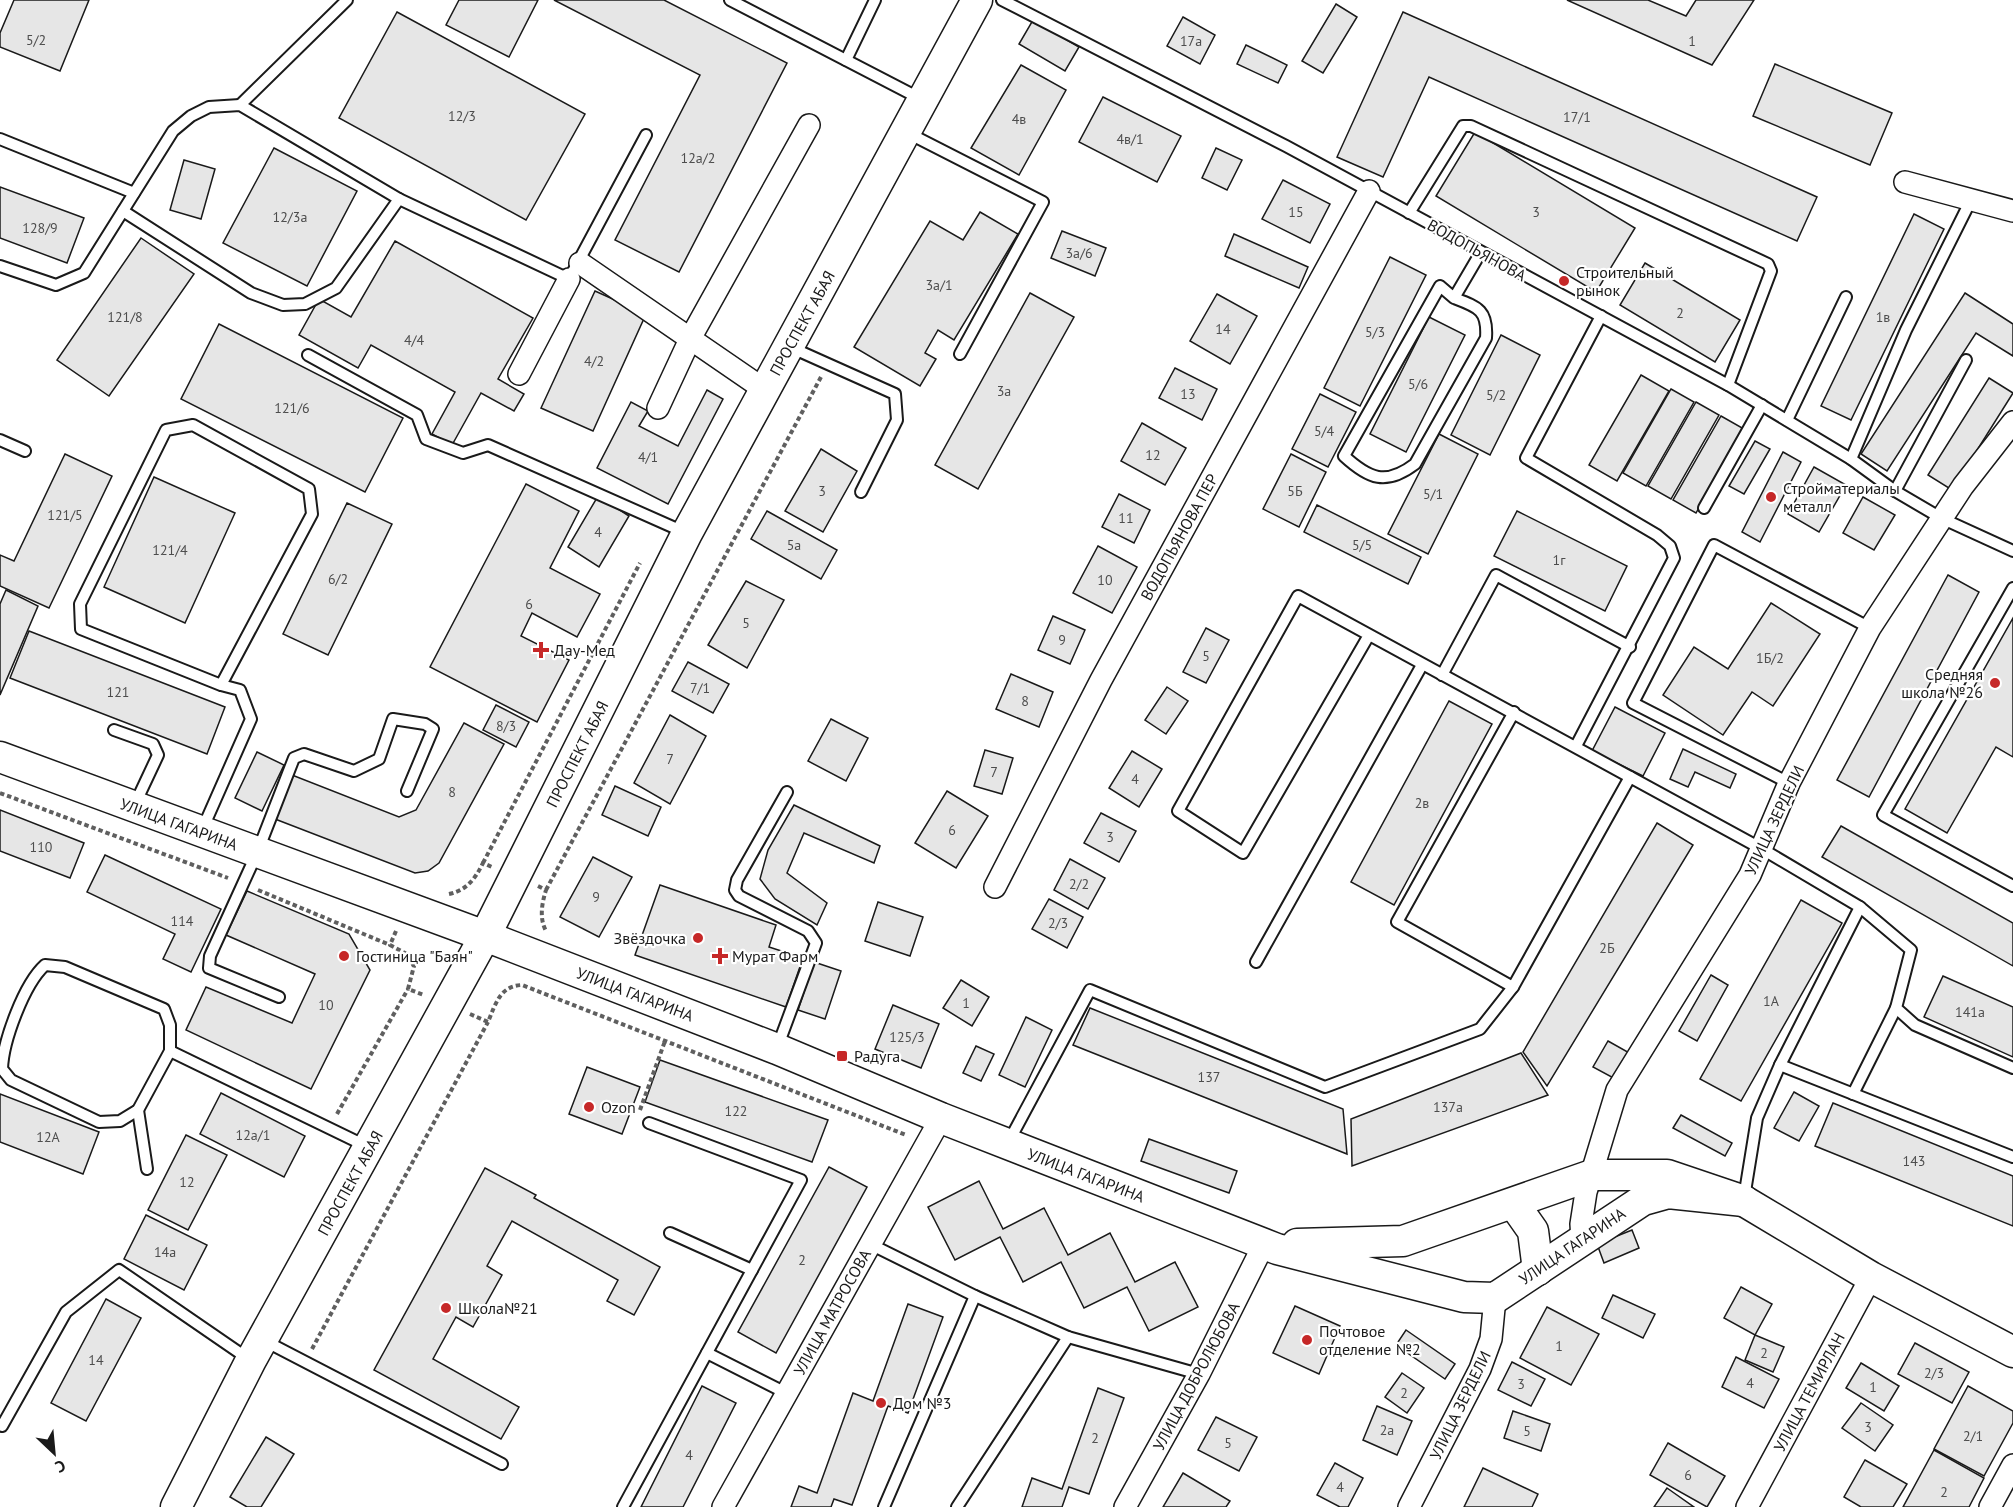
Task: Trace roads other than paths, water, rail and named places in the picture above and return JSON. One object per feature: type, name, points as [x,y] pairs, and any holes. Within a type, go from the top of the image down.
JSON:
[{"type":"main road","name":"ПРОСПЕКТ АБАЯ","points":[[176,1507],[257,1350],[485,936],[674,528],[765,390],[977,0]]},
{"type":"main road","name":"УЛИЦА ГАГАРИНА","points":[[0,758],[485,936],[777,1049],[941,1118],[1264,1244],[1402,1282],[1464,1297],[1495,1298],[1643,1200],[1668,1193],[1744,1201]]},
{"type":"main road","name":"УЛИЦА ГАГАРИНА","points":[[1264,1244],[1403,1241],[1592,1175],[1667,1175],[1744,1201],[1871,1276],[2013,1352]]},
{"type":"main road","points":[[1514,1204],[1533,1231],[1538,1270]]},
{"type":"main road","points":[[1402,1282],[1392,1260],[1403,1241]]},
{"type":"street","points":[[658,408],[691,337],[809,125]]},
{"type":"street","points":[[1905,182],[2013,211]]},
{"type":"street","name":"ВОДОПЬЯНОВА ПЕР","points":[[994,887],[1101,680],[1369,191]]},
{"type":"street","points":[[519,374],[574,271],[691,337],[765,390]]},
{"type":"street","name":"УЛИЦА ЗЕРДЕЛИ","points":[[1582,1239],[1582,1210],[1617,1090],[1750,875],[1789,783],[1870,628],[1941,518],[2013,422]]},
{"type":"street","name":"УЛИЦА МАТРОСОВА","points":[[723,1507],[941,1118]]},
{"type":"street","name":"УЛИЦА ДОБРОЛЮБОВА","points":[[1125,1507],[1199,1374],[1264,1244]]},
{"type":"street","name":"УЛИЦА ТЕМИРЛАН","points":[[1747,1507],[1871,1276]]},
{"type":"street","name":"УЛИЦА ЗЕРДЕЛИ","points":[[1409,1507],[1480,1370],[1491,1339],[1495,1298]]},
{"type":"street","points":[[1990,1507],[2013,1464]]},
{"type":"lane","points":[[240,105],[347,0]]},
{"type":"lane","points":[[730,0],[923,100]]},
{"type":"lane","points":[[846,60],[875,0]]},
{"type":"lane","name":"ВОДОПЬЯНОВА","points":[[1002,0],[1369,191],[1728,385],[1851,459],[1894,491],[1941,518],[2013,551]]},
{"type":"lane","points":[[0,266],[56,285],[84,273],[172,131],[191,116],[209,107],[240,105],[399,199],[574,271],[646,135]]},
{"type":"lane","points":[[1409,213],[1463,126],[1471,126],[1768,264],[1772,271],[1728,385]]},
{"type":"lane","points":[[906,132],[1043,202],[960,354]]},
{"type":"lane","points":[[0,139],[134,193]]},
{"type":"lane","points":[[123,211],[250,293],[283,304],[305,304],[336,288],[399,199]]},
{"type":"lane","points":[[1851,459],[1906,330],[1971,200]]},
{"type":"lane","points":[[1454,298],[1481,252]]},
{"type":"lane","points":[[1440,286],[1454,298],[1478,307],[1487,321],[1486,338],[1415,464],[1399,476],[1384,478],[1359,470],[1344,456],[1440,286]]},
{"type":"lane","points":[[1787,420],[1846,297]]},
{"type":"lane","points":[[1576,746],[1630,647],[1674,558],[1670,546],[1657,535],[1526,458],[1601,316]]},
{"type":"lane","points":[[789,346],[895,394],[897,420],[861,492]]},
{"type":"lane","points":[[308,355],[417,415],[426,440],[463,453],[488,445],[674,528]]},
{"type":"lane","points":[[1894,491],[1966,360]]},
{"type":"lane","points":[[1704,508],[1762,405]]},
{"type":"lane","points":[[201,833],[251,719],[240,690],[220,685],[81,629],[80,603],[166,430],[193,425],[309,489],[312,514],[220,685]]},
{"type":"lane","points":[[0,440],[25,451]]},
{"type":"lane","points":[[1789,783],[1633,703],[1714,546],[1870,628]]},
{"type":"lane","points":[[1442,675],[1496,575],[1630,647]]},
{"type":"lane","points":[[2013,588],[1883,815],[2013,886]]},
{"type":"lane","points":[[1369,635],[1243,853],[1178,810],[1298,596],[1762,849],[1860,908],[1911,950],[1896,1008],[1853,1094]]},
{"type":"lane","points":[[1256,962],[1422,665]]},
{"type":"lane","points":[[1513,987],[1397,922],[1514,712]]},
{"type":"lane","points":[[279,997],[209,968],[210,956],[257,853],[294,758],[304,754],[354,771],[379,759],[393,719],[425,724],[434,729],[407,791]]},
{"type":"lane","points":[[114,730],[153,744],[158,755],[133,807]]},
{"type":"lane","points":[[1008,1144],[1090,990],[1325,1087],[1480,1029],[1513,987],[1630,777]]},
{"type":"lane","points":[[777,1049],[816,943],[808,931],[739,896],[735,890],[737,880],[787,792]]},
{"type":"lane","points":[[1744,1201],[1757,1118],[1780,1065],[1860,908]]},
{"type":"lane","points":[[45,965],[65,967],[164,1009],[170,1025],[170,1051],[138,1110],[120,1121],[99,1122],[11,1080],[2,1070],[3,1052],[34,975],[45,965]]},
{"type":"lane","points":[[1896,1008],[1915,1025],[2013,1068]]},
{"type":"lane","points":[[170,1051],[369,1148]]},
{"type":"lane","points":[[1780,1065],[2013,1157]]},
{"type":"lane","points":[[138,1110],[147,1169]]},
{"type":"lane","points":[[623,1507],[801,1180],[649,1123]]},
{"type":"lane","points":[[670,1233],[752,1270]]},
{"type":"lane","points":[[870,1244],[975,1296],[1068,1337],[1199,1374]]},
{"type":"lane","points":[[0,1425],[2,1426],[66,1312],[118,1270],[257,1350],[305,1362],[502,1464]]},
{"type":"lane","points":[[884,1507],[975,1296]]},
{"type":"lane","points":[[957,1507],[1068,1337]]},
{"type":"lane","points":[[707,1353],[786,1393]]},
{"type":"place","name":"Строительный рынок","points":[[1564,281]]},
{"type":"place","name":"Стройматериалы металл","points":[[1771,497]]},
{"type":"place","name":"Дау-Мед","points":[[541,650]]},
{"type":"place","name":"Средняя школа №26","points":[[1995,683]]},
{"type":"place","name":"Звёздочка","points":[[698,938]]},
{"type":"place","name":"Гостиница \"Баян\"","points":[[344,956]]},
{"type":"place","name":"Мурат Фарм","points":[[720,956]]},
{"type":"place","name":"Радуга","points":[[842,1056]]},
{"type":"place","name":"Ozon","points":[[589,1107]]},
{"type":"place","name":"Школа№21","points":[[446,1308]]},
{"type":"place","name":"Почтовое отделение №2","points":[[1307,1340]]},
{"type":"place","name":"Дом №3","points":[[881,1403]]}]
